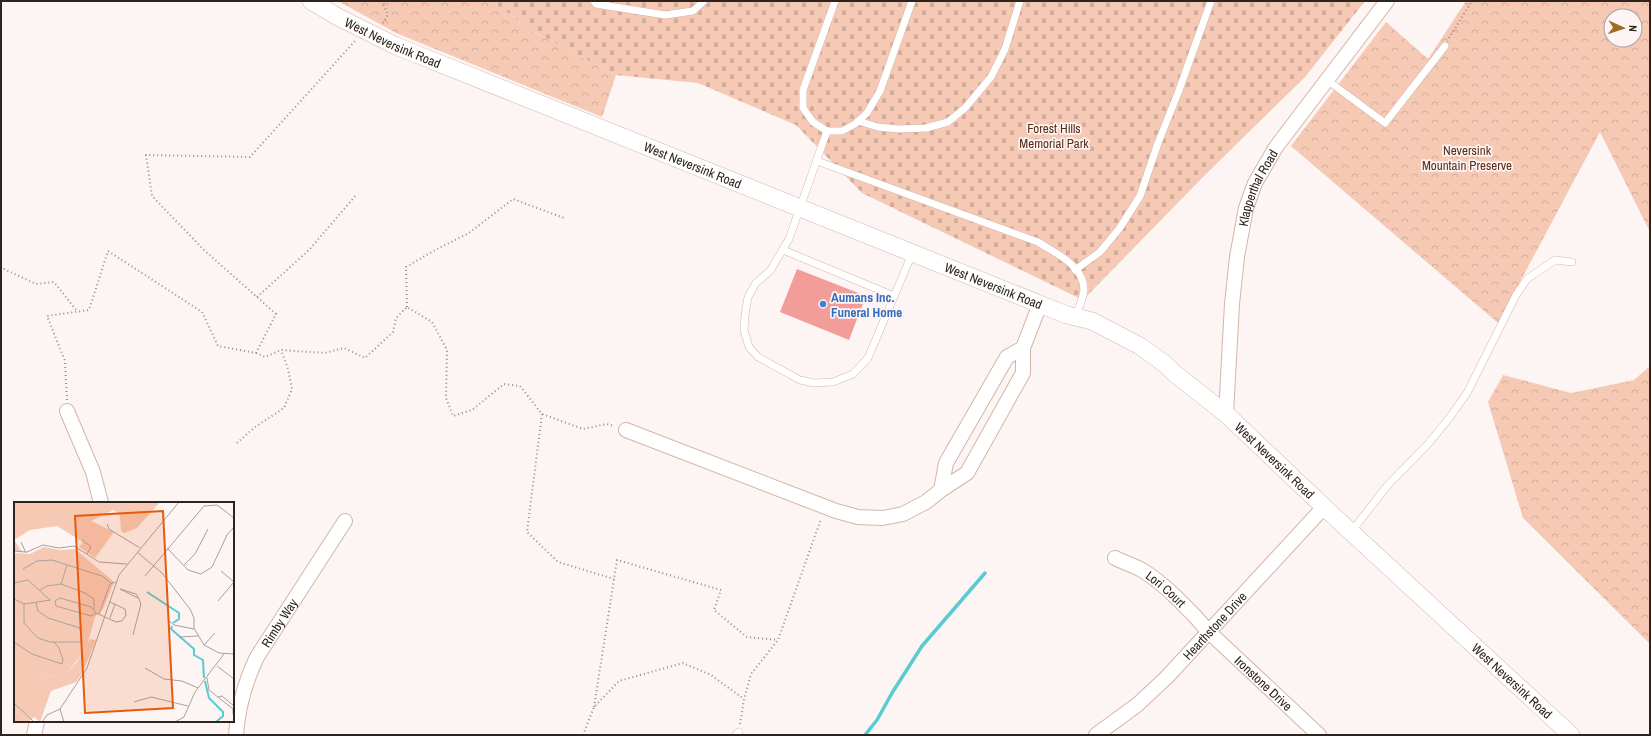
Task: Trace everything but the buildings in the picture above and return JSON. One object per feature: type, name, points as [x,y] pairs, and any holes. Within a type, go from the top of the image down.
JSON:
[{"type":"street","name":"West Neversink Road","points":[[311,1],[369,34],[912,254],[1067,315],[1092,321],[1140,346],[1165,364],[1226,414],[1324,507],[1352,531],[1571,735]]},
{"type":"street","name":"Klapperthal Road","points":[[1226,414],[1232,304],[1237,257],[1246,208],[1261,170],[1276,147],[1387,1]]},
{"type":"street","points":[[626,430],[836,511],[858,516],[884,518],[903,514],[926,502],[940,490],[967,473],[1023,373],[1023,348],[1040,304]]},
{"type":"street","points":[[940,490],[946,463],[1007,357],[1023,348]]},
{"type":"street","points":[[67,411],[93,472],[101,502]]},
{"type":"street","name":"Hearthstone Drive","points":[[1096,735],[1137,705],[1167,677],[1324,507]]},
{"type":"street","name":"Rimby Way","points":[[236,735],[237,718],[242,695],[257,657],[345,521]]},
{"type":"street","name":"Lori Court","points":[[1115,558],[1141,570],[1158,582],[1194,615],[1209,632]]},
{"type":"street","name":"Ironstone Drive","points":[[1209,632],[1319,735]]},
{"type":"street","points":[[34,735],[37,722]]},
{"type":"lane","points":[[594,1],[596,4],[664,15],[694,11],[704,1]]},
{"type":"lane","points":[[835,1],[803,90],[803,108],[813,122],[827,131],[842,131],[858,121],[867,113],[880,91],[912,1]]},
{"type":"lane","points":[[858,121],[878,127],[898,129],[926,128],[948,122],[965,108],[991,77],[1005,49],[1020,1]]},
{"type":"lane","points":[[1075,270],[1100,252],[1119,229],[1140,196],[1158,143],[1178,93],[1211,1]]},
{"type":"lane","points":[[1327,80],[1385,123],[1445,46]]},
{"type":"lane","points":[[827,131],[789,239],[770,271],[756,283],[748,297],[744,330],[749,347],[758,357],[800,380],[814,383],[833,382],[853,374],[868,358],[912,254]]},
{"type":"lane","points":[[817,161],[1038,242],[1068,260],[1081,277],[1084,290],[1076,317]]},
{"type":"lane","points":[[783,250],[894,296]]},
{"type":"lane","points":[[1352,531],[1387,486],[1437,433],[1467,393],[1516,295],[1527,279],[1555,260],[1572,262]]},
{"type":"path","points":[[256,353],[276,314],[204,250],[152,196],[146,155],[250,158],[388,15],[382,1]]},
{"type":"path","points":[[1445,46],[1472,1]]},
{"type":"path","points":[[257,297],[309,250],[357,194]]},
{"type":"path","points":[[67,411],[64,361],[47,316],[89,310],[108,252],[202,312],[218,346],[256,353],[265,357],[281,350],[325,353],[344,348],[365,358],[393,332],[396,318],[407,307],[406,267],[437,249],[469,234],[513,199],[564,218]]},
{"type":"path","points":[[1,272],[4,269],[36,284],[54,282],[77,312]]},
{"type":"path","points":[[407,307],[432,322],[447,350],[446,398],[453,416],[472,410],[504,384],[520,386],[542,414],[582,429],[607,424],[626,430]]},
{"type":"path","points":[[237,442],[255,427],[284,408],[292,389],[288,369],[281,350]]},
{"type":"path","points":[[542,414],[527,532],[558,562],[614,579]]},
{"type":"path","points":[[738,734],[744,699],[751,674],[778,640],[822,515]]},
{"type":"path","points":[[583,735],[594,707],[617,560],[721,590],[714,610],[747,638],[778,640]]},
{"type":"path","points":[[594,707],[619,681],[683,663],[710,675],[744,699]]},
{"type":"green space","points":[[338,1],[492,1],[531,30],[616,75],[602,117],[396,33]]},
{"type":"green space","name":"Forest Hills Memorial Park","points":[[492,1],[1365,1],[1305,77],[1203,177],[1083,300],[862,193],[796,125],[698,83],[616,75],[531,30]]},
{"type":"green space","name":"Neversink Mountain Preserve","points":[[1466,1],[1650,1],[1650,232],[1600,132],[1498,323],[1291,146],[1386,22],[1428,59]]},
{"type":"green space","points":[[1650,366],[1650,644],[1523,518],[1488,402],[1503,375],[1571,393],[1634,380]]},
{"type":"waterway","points":[[865,735],[877,720],[892,693],[922,646],[985,573]]},
{"type":"place","name":"Aumans Inc. Funeral Home","points":[[823,304]]}]
